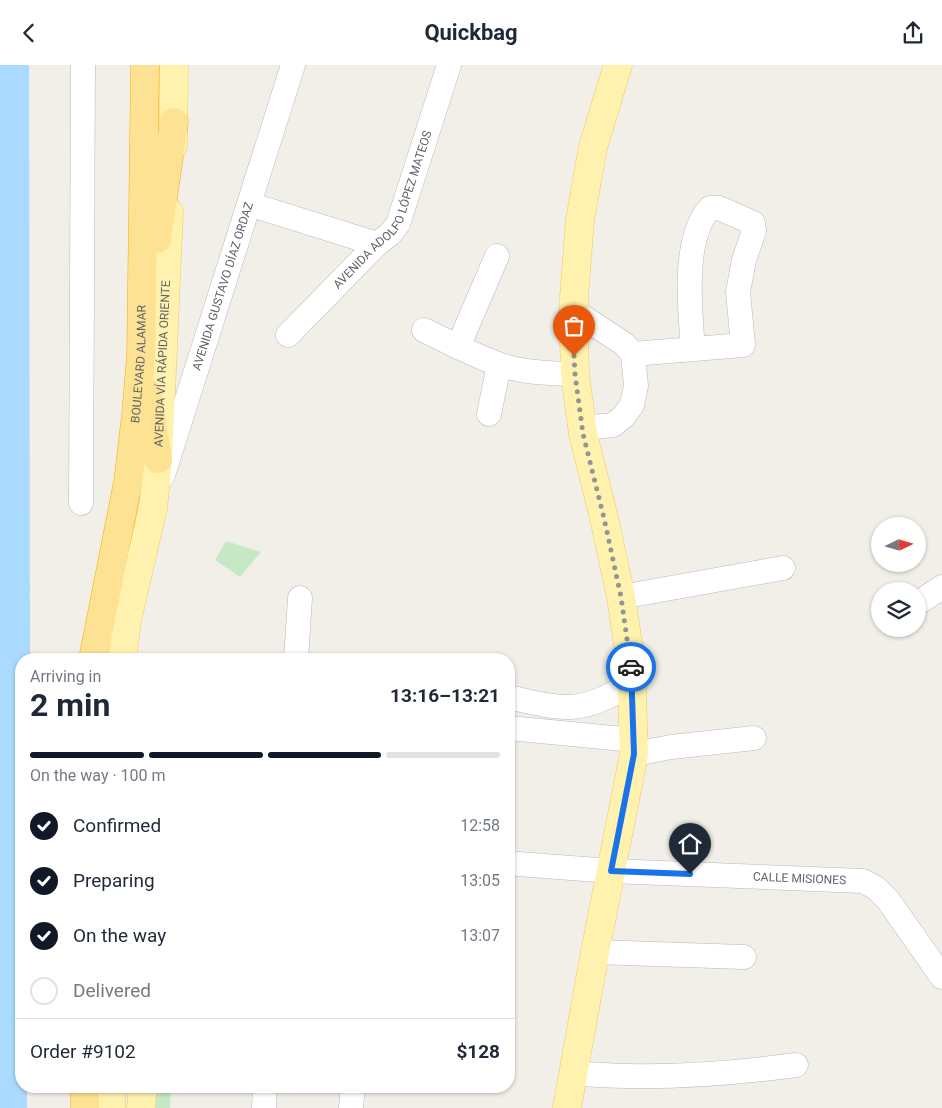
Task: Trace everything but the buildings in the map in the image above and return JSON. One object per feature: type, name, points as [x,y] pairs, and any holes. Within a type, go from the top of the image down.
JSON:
[{"type":"highway","name":"BOULEVARD ALAMAR","points":[[94,653],[128,482],[141,356],[145,65]]},
{"type":"highway","points":[[158,459],[141,356],[174,122]]},
{"type":"highway","points":[[85,1093],[85,1108]]},
{"type":"main road","name":"AVENIDA VÍA RÁPIDA ORIENTE","points":[[123,653],[127,620],[153,508],[158,459],[174,122],[174,65]]},
{"type":"main road","points":[[567,1108],[634,747],[631,663],[621,597],[582,428],[575,374],[574,311],[580,220],[593,147],[618,65]]},
{"type":"main road","points":[[111,1093],[111,1108]]},
{"type":"main road","points":[[141,1108],[142,1093]]},
{"type":"street","points":[[81,503],[83,65]]},
{"type":"street","name":"AVENIDA GUSTAVO DÍAZ ORDAZ","points":[[153,508],[293,65]]},
{"type":"street","name":"AVENIDA ADOLFO LÓPEZ MATEOS","points":[[288,335],[398,225],[449,65]]},
{"type":"street","points":[[249,204],[377,244]]},
{"type":"street","points":[[633,354],[743,345],[738,292],[744,260],[754,231],[753,223],[720,208],[710,208],[703,216],[696,240],[689,290],[693,349]]},
{"type":"street","points":[[458,347],[497,256]]},
{"type":"street","points":[[574,311],[624,344],[633,354],[636,386],[632,405],[623,417],[613,425],[582,428]]},
{"type":"street","points":[[424,330],[499,365],[528,371],[575,374]]},
{"type":"street","points":[[489,414],[499,365]]},
{"type":"street","points":[[621,597],[783,568]]},
{"type":"street","points":[[926,598],[942,587]]},
{"type":"street","points":[[296,653],[300,598]]},
{"type":"street","points":[[515,698],[562,708],[577,707],[600,701],[632,683]]},
{"type":"street","points":[[515,729],[634,747],[671,747],[754,738]]},
{"type":"street","name":"CALLE MISIONES","points":[[518,864],[611,871],[863,881],[876,888],[888,900],[942,977]]},
{"type":"street","points":[[595,952],[744,957]]},
{"type":"street","points":[[573,1073],[631,1077],[674,1076],[721,1074],[796,1065]]},
{"type":"street","points":[[264,1108],[265,1093]]},
{"type":"street","points":[[351,1108],[352,1093]]},
{"type":"green space","points":[[226,541],[261,552],[240,577],[215,560]]},
{"type":"green space","points":[[150,1093],[171,1093],[170,1108],[149,1108]]},
{"type":"water","points":[[0,65],[29,65],[30,653],[15,653],[15,1093],[27,1093],[27,1108],[0,1108]]},
{"type":"way so far","points":[[574,356],[583,434],[621,597],[631,667]]},
{"type":"route","points":[[631,667],[634,754],[611,871],[690,874]]}]
